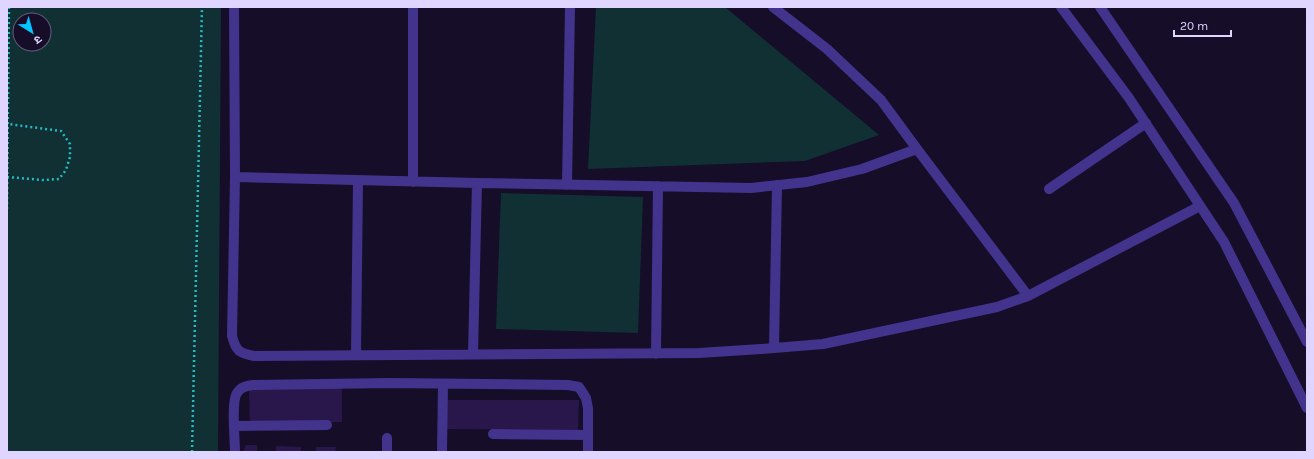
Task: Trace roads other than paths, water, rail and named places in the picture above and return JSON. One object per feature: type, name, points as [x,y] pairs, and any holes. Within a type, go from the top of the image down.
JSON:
[{"type":"street","points":[[234,7],[235,178],[232,336],[235,346],[241,353],[254,356],[656,354],[699,353],[823,344],[997,307],[1028,296],[1200,206]]},
{"type":"street","points":[[412,7],[413,182]]},
{"type":"street","points":[[567,185],[570,7]]},
{"type":"street","points":[[773,7],[828,49],[882,100],[917,149],[1028,296]]},
{"type":"street","points":[[1061,7],[1129,98],[1224,242],[1307,408]]},
{"type":"street","points":[[1100,7],[1234,203],[1307,342]]},
{"type":"street","points":[[1050,189],[1146,124]]},
{"type":"street","points":[[235,178],[750,188],[807,182],[862,169],[917,149]]},
{"type":"street","points":[[356,355],[358,180]]},
{"type":"street","points":[[473,354],[477,183]]},
{"type":"street","points":[[774,348],[778,185]]},
{"type":"street","points":[[656,354],[658,186]]},
{"type":"street","points":[[442,452],[443,384]]},
{"type":"street","points":[[235,452],[234,406],[236,395],[243,387],[253,385],[443,384],[568,384],[579,387],[586,398],[588,452]]},
{"type":"street","points":[[234,426],[327,425]]},
{"type":"street","points":[[493,434],[588,435]]},
{"type":"street","points":[[387,438],[387,452]]}]
